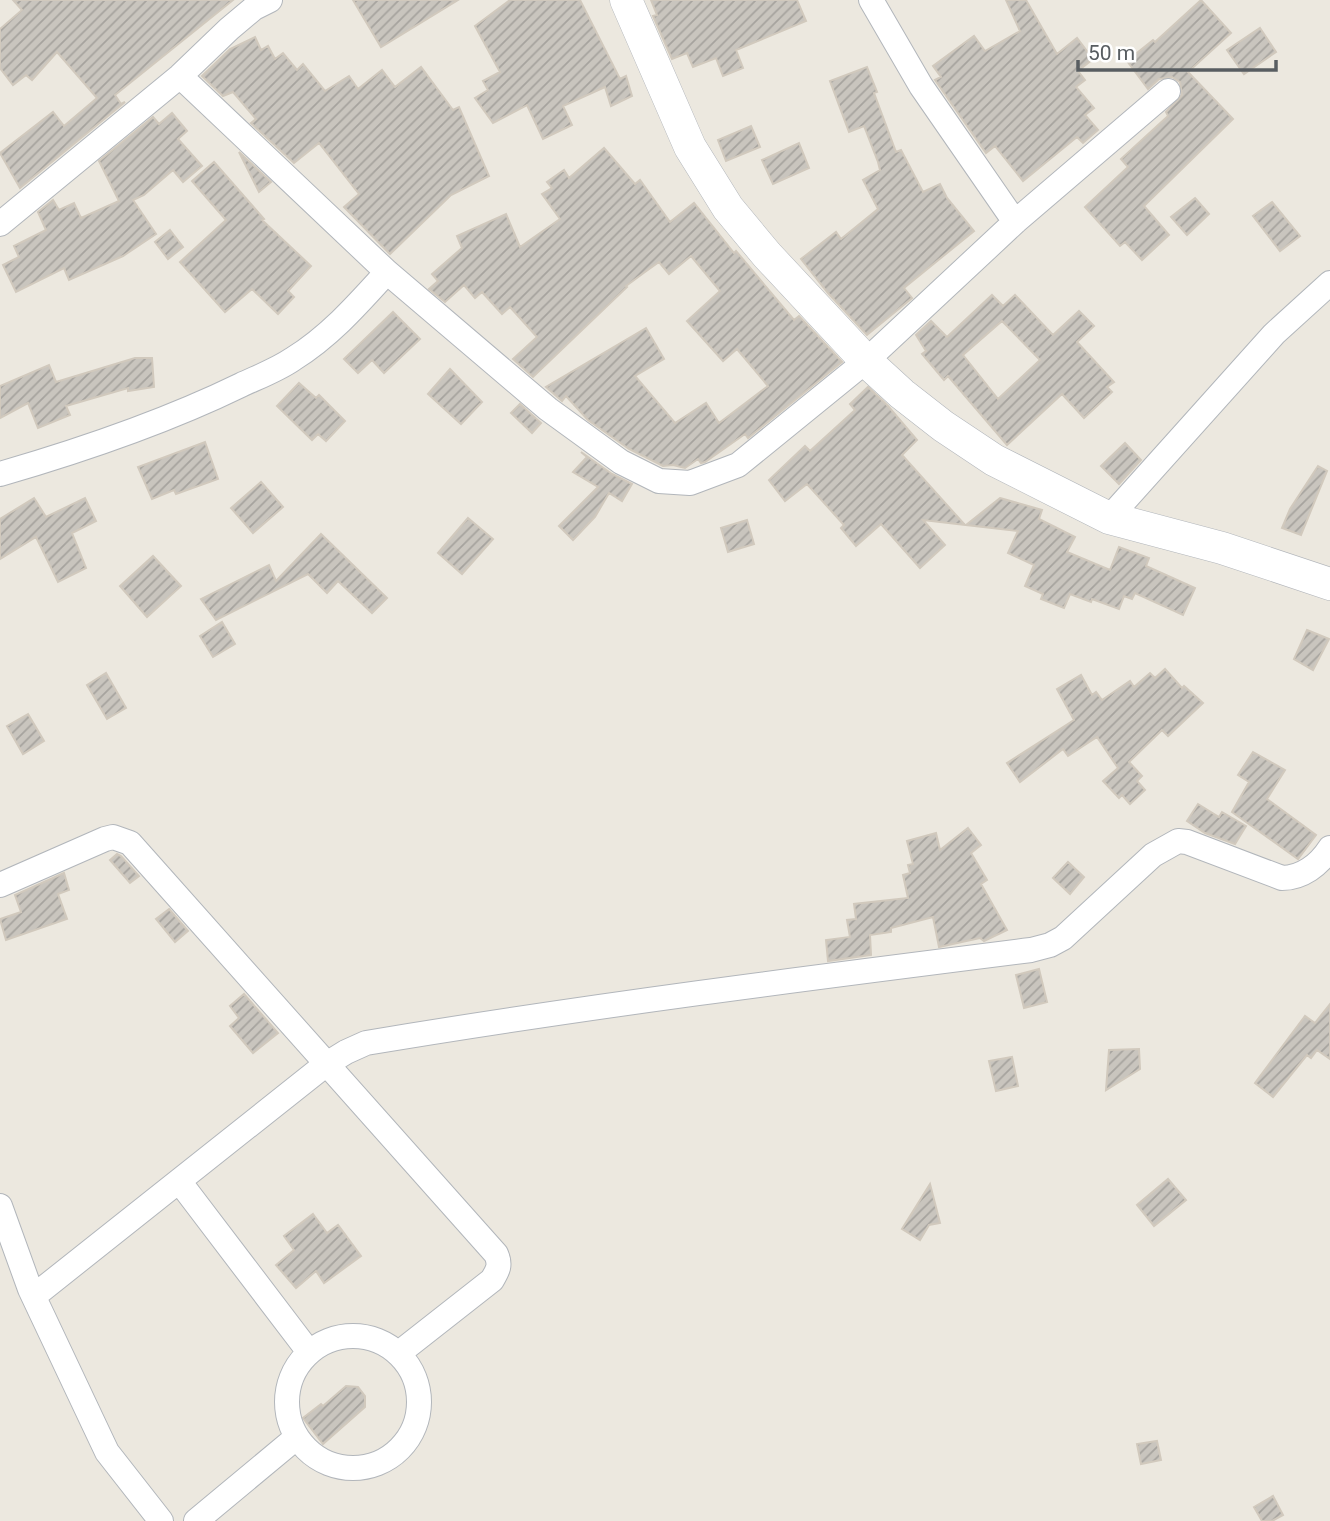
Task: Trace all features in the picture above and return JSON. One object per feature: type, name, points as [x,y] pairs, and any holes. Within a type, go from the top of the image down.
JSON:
[{"type":"street","points":[[0,224],[180,76],[254,8],[270,0]]},
{"type":"street","points":[[626,0],[690,147],[728,208],[866,361],[943,426],[984,453],[1109,517],[1222,548],[1330,584]]},
{"type":"street","points":[[871,0],[921,86],[1015,222]]},
{"type":"street","points":[[180,76],[387,272],[548,410],[621,462],[659,481],[690,483],[738,465],[866,361],[1015,222],[1168,91]]},
{"type":"street","points":[[0,474],[148,426],[209,401],[293,360],[341,322],[387,272]]},
{"type":"street","points":[[1109,517],[1274,334],[1330,283]]},
{"type":"street","points":[[0,885],[104,839],[113,837],[130,843],[496,1254],[498,1270],[492,1280],[399,1353]]},
{"type":"street","points":[[34,1296],[326,1065],[366,1043],[771,982],[1031,950],[1051,945],[1063,938],[1153,856],[1178,841],[1282,878],[1297,878],[1325,856],[1330,848]]},
{"type":"street","points":[[179,1181],[309,1352]]},
{"type":"street","points":[[0,1206],[34,1296],[107,1452],[160,1521]]},
{"type":"street","points":[[355,1335],[378,1340],[399,1353],[414,1374],[419,1398],[416,1422],[404,1444],[385,1460],[361,1467],[336,1466],[314,1455],[297,1437],[288,1416],[287,1393],[295,1371],[309,1352],[330,1339],[355,1335]]},
{"type":"street","points":[[196,1521],[297,1437]]},
{"type":"building","points":[[13,0],[233,0],[115,95],[121,104],[125,102],[20,188],[0,153],[53,112],[64,126],[97,98],[57,52],[32,80],[26,75],[13,85],[0,68],[0,29],[22,10]]},
{"type":"building","points":[[353,0],[458,0],[381,47]]},
{"type":"building","points":[[510,0],[580,0],[620,79],[626,76],[632,96],[611,106],[605,87],[563,106],[572,125],[543,139],[527,105],[493,123],[475,98],[488,90],[483,81],[500,72],[475,26]]},
{"type":"building","points":[[651,0],[797,0],[806,21],[736,50],[743,68],[723,76],[716,58],[693,67],[687,53],[672,59],[653,16],[657,15]]},
{"type":"building","points":[[1006,0],[1026,0],[1057,54],[1077,38],[1093,59],[1078,71],[1085,80],[1076,87],[1094,108],[1085,115],[1098,130],[1083,143],[1077,137],[1023,181],[995,146],[986,153],[935,80],[941,77],[933,66],[974,36],[985,51],[1020,31]]},
{"type":"building","points":[[1201,0],[1231,33],[1188,72],[1233,119],[1144,206],[1169,235],[1142,260],[1125,242],[1120,246],[1085,207],[1128,167],[1121,159],[1168,116],[1166,112],[1182,95],[1180,82],[1172,77],[1159,79],[1148,89],[1127,61],[1153,40],[1155,42]]},
{"type":"building","points":[[1260,28],[1276,52],[1244,74],[1227,50]]},
{"type":"building","points":[[255,37],[261,50],[268,46],[275,59],[283,53],[297,70],[303,64],[325,91],[349,76],[358,89],[382,70],[395,87],[421,67],[453,110],[459,107],[489,176],[451,195],[390,254],[344,207],[359,194],[319,143],[294,163],[251,123],[256,119],[233,92],[223,96],[202,76],[230,49]]},
{"type":"building","points":[[867,67],[896,152],[901,150],[923,192],[940,184],[947,198],[974,231],[904,288],[912,298],[867,335],[801,259],[836,232],[841,239],[878,209],[863,180],[880,170],[878,162],[864,126],[849,132],[830,81]]},
{"type":"building","points":[[172,113],[187,131],[178,139],[202,166],[183,182],[173,170],[144,195],[133,200],[156,234],[123,256],[69,280],[64,268],[16,292],[3,265],[19,257],[14,246],[46,230],[38,212],[53,200],[59,210],[74,203],[81,218],[119,201],[99,161],[153,117],[159,124]]},
{"type":"building","points":[[751,126],[760,147],[726,161],[718,140]]},
{"type":"building","points":[[799,143],[809,168],[773,184],[762,160]]},
{"type":"building","points":[[604,148],[635,184],[640,180],[670,222],[694,203],[794,320],[799,316],[842,362],[748,438],[745,434],[705,462],[701,463],[698,459],[685,468],[663,466],[629,449],[588,420],[566,396],[562,401],[546,387],[646,328],[664,359],[635,376],[675,423],[706,403],[719,423],[768,386],[737,349],[723,361],[687,321],[720,291],[691,256],[669,274],[659,262],[626,286],[533,377],[513,359],[537,337],[510,307],[502,314],[482,292],[475,298],[464,285],[445,302],[429,289],[438,281],[432,274],[462,248],[457,236],[506,214],[520,247],[560,219],[542,194],[552,188],[547,182],[564,170],[569,178]]},
{"type":"building","points":[[239,152],[271,182],[259,192]]},
{"type":"building","points":[[214,162],[264,219],[262,220],[311,266],[288,291],[294,297],[278,314],[252,289],[225,312],[180,262],[226,220],[192,181]]},
{"type":"building","points":[[1195,198],[1209,214],[1187,235],[1171,217]]},
{"type":"building","points":[[1272,202],[1300,236],[1280,251],[1253,216]]},
{"type":"building","points":[[170,230],[183,247],[168,259],[155,242]]},
{"type":"building","points":[[992,295],[1003,306],[1015,295],[1053,335],[1079,311],[1094,326],[1077,342],[1114,382],[1107,387],[1112,392],[1084,418],[1062,394],[1007,445],[948,376],[944,380],[922,354],[926,351],[916,335],[931,321],[947,337]],"holes":[[[1002,321],[1040,360],[998,399],[963,355]]]},
{"type":"building","points":[[393,312],[420,339],[384,373],[372,360],[358,373],[344,359]]},
{"type":"building","points":[[135,358],[152,358],[154,387],[128,391],[128,388],[66,406],[70,415],[38,428],[28,403],[0,418],[0,386],[49,365],[56,382]]},
{"type":"building","points":[[450,369],[482,402],[461,424],[428,394]]},
{"type":"building","points":[[299,383],[316,398],[319,395],[345,421],[326,441],[318,434],[312,440],[277,406]]},
{"type":"building","points":[[868,387],[917,440],[902,455],[965,525],[923,520],[945,545],[920,568],[881,524],[856,546],[841,528],[844,525],[807,484],[785,501],[769,480],[805,446],[810,451],[855,410],[850,404]]},
{"type":"building","points":[[520,404],[541,423],[532,433],[511,413]]},
{"type":"building","points":[[205,442],[218,479],[176,494],[174,490],[152,499],[138,467]]},
{"type":"building","points":[[1125,443],[1141,460],[1119,484],[1101,466]]},
{"type":"building","points":[[581,452],[612,474],[632,484],[622,501],[609,493],[595,517],[573,540],[559,526],[598,487],[573,472],[587,457]]},
{"type":"building","points":[[1318,466],[1327,471],[1301,535],[1282,528],[1290,509]]},
{"type":"building","points":[[261,482],[283,507],[253,533],[231,508]]},
{"type":"building","points":[[34,498],[46,517],[85,498],[96,521],[72,533],[86,568],[58,582],[36,537],[0,559],[0,519]]},
{"type":"building","points":[[1000,498],[1042,510],[1039,519],[1075,537],[1067,552],[1110,570],[1119,547],[1149,558],[1146,566],[1195,588],[1183,615],[1135,593],[1132,599],[1124,596],[1119,609],[1070,594],[1064,608],[1041,599],[1043,594],[1025,586],[1034,565],[1008,553],[1018,531],[966,525]]},
{"type":"building","points":[[468,518],[493,539],[462,574],[438,553]]},
{"type":"building","points":[[747,520],[754,544],[728,552],[721,528]]},
{"type":"building","points":[[321,534],[387,598],[372,613],[338,581],[327,593],[308,574],[216,620],[201,599],[269,565],[276,581]]},
{"type":"building","points":[[153,556],[181,586],[147,617],[120,586]]},
{"type":"building","points":[[222,622],[235,644],[213,657],[200,636]]},
{"type":"building","points":[[1307,630],[1329,639],[1313,670],[1294,659]]},
{"type":"building","points":[[1165,669],[1182,688],[1184,686],[1203,703],[1168,736],[1162,730],[1129,762],[1142,776],[1137,781],[1145,790],[1130,804],[1122,795],[1119,798],[1103,781],[1118,768],[1097,737],[1068,756],[1063,749],[1020,782],[1007,763],[1074,720],[1057,689],[1081,675],[1092,695],[1096,692],[1102,700],[1130,681],[1134,687],[1150,673],[1155,678]]},
{"type":"building","points":[[106,673],[126,708],[107,719],[87,685]]},
{"type":"building","points":[[28,714],[44,741],[23,754],[7,726]]},
{"type":"building","points":[[1253,752],[1285,770],[1267,799],[1316,835],[1298,859],[1232,812],[1249,782],[1238,775]]},
{"type":"building","points":[[1198,804],[1219,817],[1222,812],[1246,826],[1235,844],[1205,833],[1187,821]]},
{"type":"building","points":[[968,828],[981,845],[971,853],[987,880],[981,884],[1007,930],[984,941],[980,938],[939,947],[933,917],[891,928],[891,932],[870,935],[871,955],[828,961],[826,940],[850,937],[847,920],[856,919],[854,904],[908,898],[903,875],[910,873],[908,865],[913,864],[907,841],[936,833],[940,850]]},
{"type":"building","points":[[117,854],[139,876],[130,883],[110,860]]},
{"type":"building","points":[[1068,862],[1084,877],[1070,894],[1053,878]]},
{"type":"building","points":[[64,873],[69,890],[58,894],[67,919],[6,940],[0,919],[21,912],[15,895]]},
{"type":"building","points":[[169,909],[188,931],[175,942],[156,919]]},
{"type":"building","points":[[1039,969],[1047,1002],[1024,1008],[1016,975]]},
{"type":"building","points":[[244,994],[278,1033],[253,1053],[230,1026],[239,1018],[230,1006]]},
{"type":"building","points":[[1330,1004],[1330,1059],[1317,1050],[1311,1058],[1307,1055],[1273,1097],[1255,1083],[1305,1016],[1315,1023]]},
{"type":"building","points":[[1139,1049],[1140,1069],[1106,1090],[1109,1050]]},
{"type":"building","points":[[1012,1057],[1018,1086],[996,1091],[989,1061]]},
{"type":"building","points":[[1168,1179],[1186,1200],[1154,1226],[1137,1205]]},
{"type":"building","points":[[930,1184],[940,1223],[929,1225],[920,1240],[902,1229]]},
{"type":"building","points":[[313,1214],[327,1233],[338,1225],[361,1256],[324,1283],[316,1271],[296,1288],[276,1265],[294,1250],[284,1236]]},
{"type":"building","points":[[346,1386],[358,1387],[365,1396],[365,1407],[323,1444],[303,1418],[321,1404],[323,1406]]},
{"type":"building","points":[[1157,1441],[1161,1460],[1141,1464],[1137,1444]]},
{"type":"building","points":[[1273,1496],[1283,1515],[1272,1521],[1262,1521],[1254,1507]]}]
